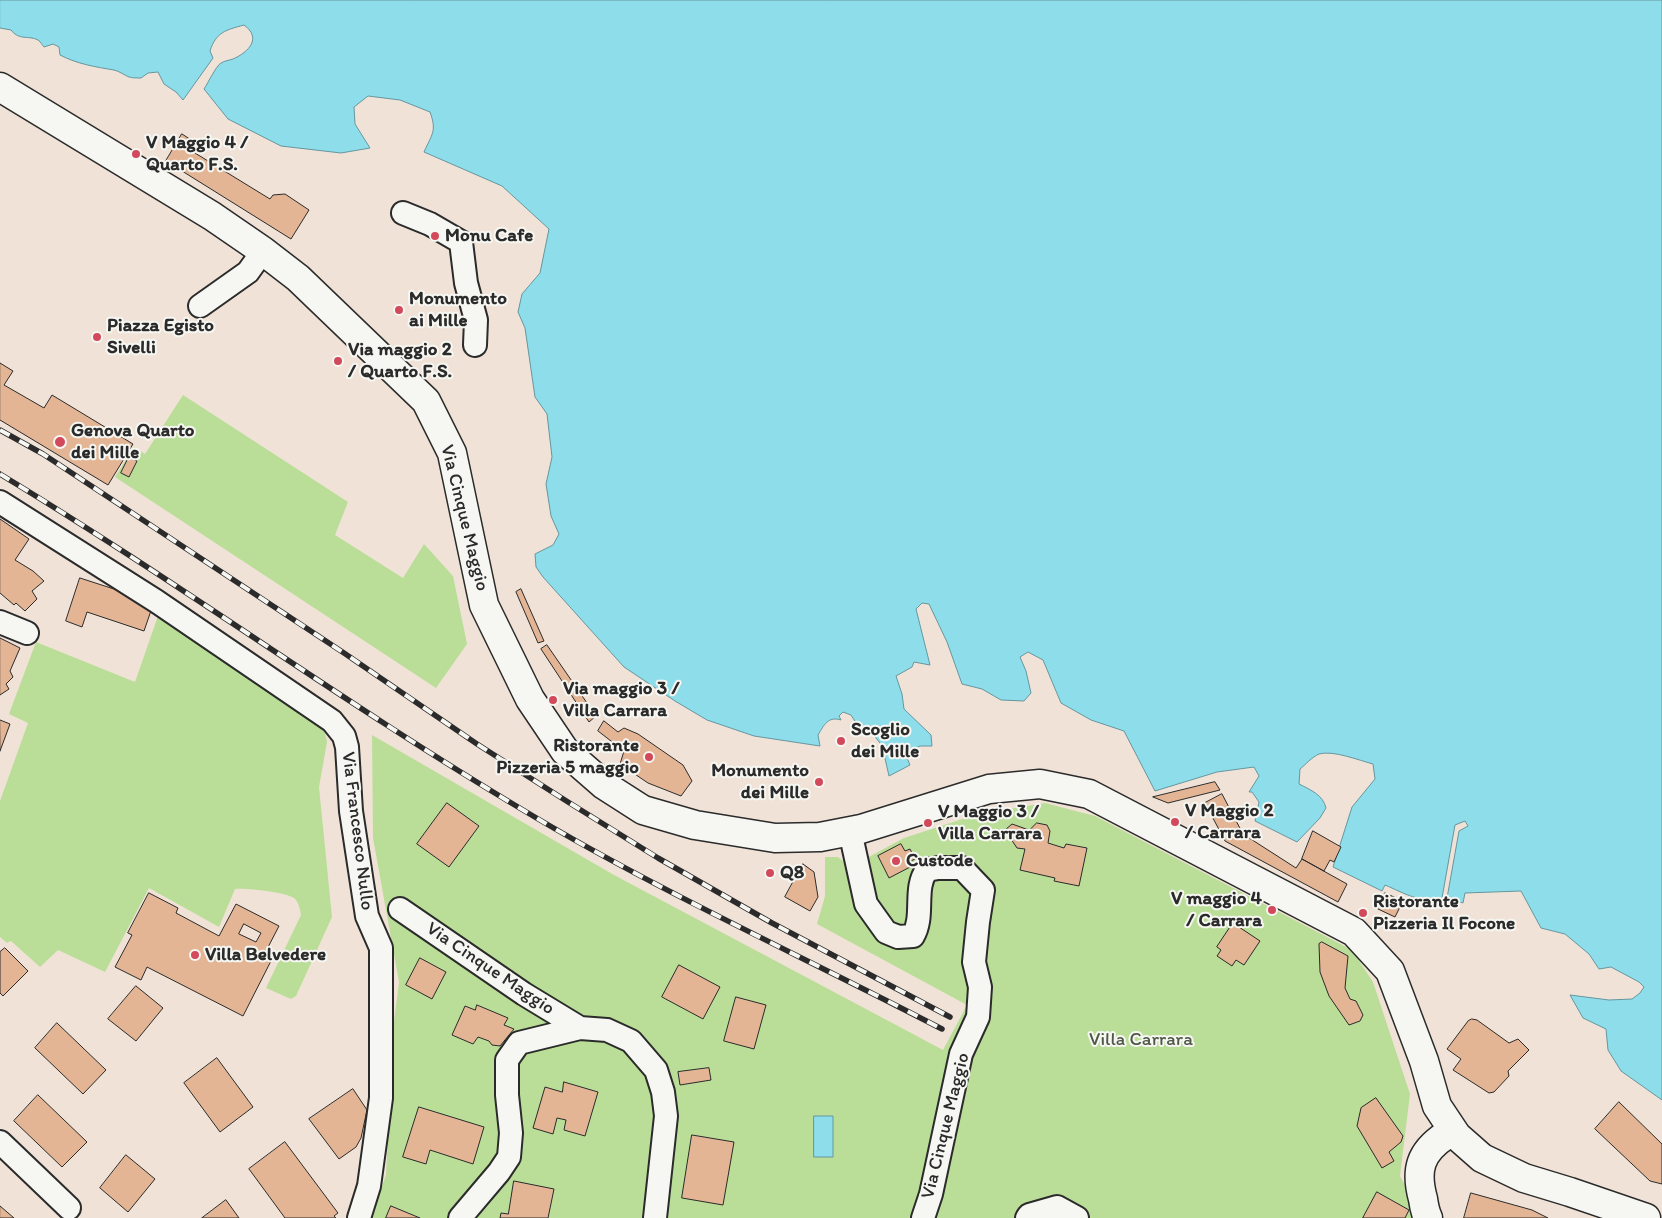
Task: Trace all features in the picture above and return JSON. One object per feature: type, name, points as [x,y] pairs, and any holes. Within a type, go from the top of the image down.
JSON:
[{"type":"main road","name":"Via Cinque Maggio","points":[[0,87],[212,216],[263,251],[298,278],[426,401],[452,453],[484,604],[530,698],[565,750],[604,785],[643,810],[694,825],[775,838],[820,837],[850,831],[989,789],[1040,784],[1089,794],[1354,932],[1390,972],[1424,1061],[1437,1106],[1452,1136],[1482,1158],[1524,1178],[1570,1192],[1605,1212],[1646,1218]]},
{"type":"main road","points":[[1428,1218],[1418,1184],[1422,1159],[1434,1142],[1452,1136]]},
{"type":"street","points":[[403,213],[430,224],[461,242],[466,283],[476,320],[475,345]]},
{"type":"street","points":[[200,306],[248,272],[263,251]]},
{"type":"street","name":"Via Francesco Nullo","points":[[0,502],[156,601],[332,721],[344,736],[347,747],[351,811],[367,916],[381,948],[381,1098],[369,1186],[359,1218]]},
{"type":"street","points":[[0,622],[27,633]]},
{"type":"street","name":"Via Cinque Maggio","points":[[850,831],[866,904],[886,932],[898,937],[913,936],[918,927],[921,877],[928,870],[962,868],[983,890],[974,962],[980,987],[978,1017],[961,1054],[931,1194],[923,1218]]},
{"type":"street","name":"Via Cinque Maggio","points":[[400,909],[524,994],[580,1028]]},
{"type":"street","name":"Via Cinque Maggio","points":[[460,1218],[509,1157],[511,1133],[507,1095],[507,1060],[519,1043],[580,1028],[607,1030],[631,1041],[656,1070],[663,1092],[666,1116],[655,1218]]},
{"type":"street","points":[[0,1142],[69,1208]]},
{"type":"street","points":[[1027,1218],[1030,1215],[1058,1207],[1078,1218]]},
{"type":"green space","points":[[183,395],[348,502],[335,535],[403,578],[424,544],[453,576],[467,644],[436,688],[115,477],[134,447],[145,454]]},
{"type":"green space","points":[[158,616],[319,724],[325,735],[327,742],[319,787],[332,917],[296,996],[291,999],[266,988],[301,915],[296,900],[277,893],[235,889],[219,927],[149,888],[105,972],[58,950],[40,967],[11,941],[7,943],[0,937],[0,801],[28,723],[9,714],[36,642],[135,682]]},
{"type":"green space","name":"Villa Carrara","points":[[372,735],[614,875],[943,1050],[967,1005],[817,924],[825,896],[825,857],[838,857],[843,861],[865,859],[904,838],[978,814],[1045,803],[1095,816],[1352,950],[1373,982],[1410,1094],[1400,1176],[1422,1218],[371,1218],[386,1175],[394,1021],[399,982],[373,838]]},
{"type":"water","points":[[0,0],[1662,0],[1662,1100],[1621,1071],[1608,1050],[1606,1029],[1583,1018],[1570,995],[1609,1000],[1632,999],[1644,987],[1639,982],[1611,967],[1599,969],[1589,954],[1565,934],[1541,928],[1521,891],[1465,893],[1463,903],[1447,898],[1459,831],[1468,826],[1465,821],[1455,825],[1442,898],[1420,899],[1385,885],[1382,891],[1333,867],[1352,807],[1375,779],[1373,764],[1346,756],[1325,753],[1316,755],[1300,769],[1299,784],[1319,796],[1326,808],[1320,818],[1297,842],[1255,821],[1259,802],[1252,792],[1249,792],[1259,776],[1254,767],[1217,772],[1155,791],[1124,731],[1091,720],[1061,703],[1043,660],[1028,652],[1020,657],[1026,671],[1031,693],[1024,701],[1001,700],[982,689],[962,684],[947,642],[929,604],[922,603],[916,609],[930,665],[914,662],[912,667],[896,676],[902,694],[904,709],[931,735],[932,746],[920,746],[905,753],[910,765],[889,776],[884,754],[887,752],[869,729],[858,726],[851,715],[843,712],[839,716],[841,720],[830,720],[822,728],[818,735],[820,746],[754,736],[707,720],[675,701],[624,667],[536,567],[535,554],[553,545],[559,534],[551,516],[546,484],[552,457],[547,414],[535,397],[525,328],[518,312],[522,294],[540,273],[549,229],[502,186],[424,152],[433,128],[430,112],[400,100],[368,96],[354,107],[355,124],[370,148],[341,153],[281,146],[228,119],[204,89],[214,71],[222,62],[239,56],[248,49],[253,40],[249,30],[244,25],[227,30],[215,40],[210,51],[213,58],[183,100],[176,92],[164,84],[158,72],[148,73],[141,78],[129,77],[116,71],[73,61],[60,55],[59,47],[53,44],[44,47],[38,40],[17,36],[11,30],[0,28]]},
{"type":"water","points":[[814,1116],[833,1116],[833,1157],[814,1157]]},
{"type":"building","points":[[182,134],[199,145],[195,153],[270,199],[273,195],[285,194],[309,210],[291,239],[166,161]]},
{"type":"building","points":[[0,363],[13,371],[4,385],[44,408],[52,395],[133,444],[108,485],[0,420]]},
{"type":"building","points":[[129,457],[137,461],[129,477],[121,473]]},
{"type":"building","points":[[0,519],[29,539],[15,560],[33,571],[44,581],[32,591],[37,599],[25,611],[16,603],[14,605],[0,593]]},
{"type":"building","points":[[80,578],[154,602],[144,631],[87,612],[82,627],[66,621]]},
{"type":"building","points":[[521,589],[544,641],[538,643],[516,592]]},
{"type":"building","points":[[0,638],[20,648],[10,671],[13,677],[6,684],[9,689],[0,695]]},
{"type":"building","points":[[547,645],[596,716],[589,722],[541,649]]},
{"type":"building","points":[[0,720],[10,724],[0,751]]},
{"type":"building","points":[[604,721],[618,732],[624,728],[638,734],[683,765],[692,781],[681,796],[648,783],[620,764],[624,751],[598,731]]},
{"type":"building","points":[[1215,782],[1220,790],[1168,803],[1153,797]]},
{"type":"building","points":[[1222,794],[1243,834],[1296,868],[1302,859],[1347,884],[1338,902],[1225,841],[1205,803]]},
{"type":"building","points":[[447,803],[479,826],[449,867],[417,844]]},
{"type":"building","points":[[1037,823],[1047,825],[1050,831],[1048,843],[1064,848],[1066,844],[1087,848],[1079,886],[1054,881],[1055,878],[1020,870],[1025,849],[1017,848],[1005,830],[1012,824],[1029,830]]},
{"type":"building","points":[[1313,831],[1341,847],[1334,862],[1330,860],[1324,871],[1302,859]]},
{"type":"building","name":"Custode","points":[[901,844],[905,851],[910,849],[915,859],[909,862],[912,866],[889,878],[878,856]]},
{"type":"building","points":[[803,864],[814,872],[818,897],[810,911],[785,897]]},
{"type":"building","name":"Villa Belvedere","points":[[149,893],[178,908],[176,913],[219,936],[236,904],[279,926],[265,953],[273,957],[243,1016],[147,967],[141,980],[115,967],[132,935],[128,933]],"holes":[[[244,924],[261,933],[256,942],[239,934]]]},
{"type":"building","points":[[1385,893],[1403,901],[1395,917],[1378,909]]},
{"type":"building","points":[[1233,923],[1260,941],[1244,965],[1236,960],[1232,966],[1217,956],[1221,950],[1217,947]]},
{"type":"building","points":[[1322,942],[1348,956],[1345,988],[1350,999],[1356,1001],[1363,1015],[1360,1021],[1349,1025],[1329,996],[1320,972],[1319,944]]},
{"type":"building","points":[[5,948],[28,971],[3,996],[0,993],[0,952]]},
{"type":"building","points":[[420,958],[446,972],[432,999],[406,985]]},
{"type":"building","points":[[679,965],[720,987],[703,1019],[662,997]]},
{"type":"building","points":[[136,986],[163,1008],[136,1041],[108,1019]]},
{"type":"building","points":[[736,997],[766,1005],[754,1049],[724,1041]]},
{"type":"building","points":[[477,1005],[508,1018],[504,1025],[514,1029],[500,1046],[492,1045],[489,1041],[478,1037],[473,1044],[452,1035],[465,1006],[475,1010]]},
{"type":"building","points":[[1472,1019],[1477,1020],[1509,1043],[1518,1039],[1529,1050],[1508,1071],[1509,1076],[1494,1092],[1489,1093],[1453,1070],[1461,1059],[1447,1049],[1468,1021]]},
{"type":"building","points":[[57,1023],[106,1070],[83,1094],[35,1048]]},
{"type":"building","points":[[217,1058],[253,1107],[220,1132],[184,1083]]},
{"type":"building","points":[[709,1068],[711,1080],[680,1085],[678,1072]]},
{"type":"building","points":[[564,1082],[598,1092],[585,1136],[564,1130],[566,1120],[557,1118],[553,1134],[533,1128],[545,1087],[562,1092]]},
{"type":"building","points":[[353,1089],[367,1110],[361,1138],[356,1147],[339,1159],[309,1119]]},
{"type":"building","points":[[38,1095],[87,1142],[62,1167],[14,1121]]},
{"type":"building","points":[[1376,1098],[1403,1136],[1401,1142],[1389,1152],[1394,1161],[1382,1168],[1357,1126],[1361,1108]]},
{"type":"building","points":[[1619,1102],[1662,1144],[1662,1184],[1650,1181],[1595,1129]]},
{"type":"building","points":[[419,1107],[484,1127],[473,1164],[430,1150],[426,1164],[403,1157]]},
{"type":"building","points":[[692,1135],[734,1142],[723,1205],[682,1198]]},
{"type":"building","points":[[285,1142],[338,1213],[334,1216],[336,1218],[285,1218],[249,1169]]},
{"type":"building","points":[[126,1155],[155,1179],[128,1212],[100,1188]]},
{"type":"building","points":[[514,1181],[554,1189],[548,1218],[500,1218],[501,1213],[508,1214]]},
{"type":"building","points":[[1377,1192],[1409,1210],[1405,1218],[1363,1218]]},
{"type":"building","points":[[1471,1193],[1532,1210],[1548,1218],[1464,1218]]},
{"type":"building","points":[[226,1200],[239,1218],[202,1218]]},
{"type":"building","points":[[0,1206],[14,1218],[0,1218]]},
{"type":"building","points":[[391,1206],[420,1218],[386,1218]]},
{"type":"railway","points":[[0,430],[43,454],[344,653],[477,744],[658,858],[772,923],[950,1017]]},
{"type":"railway","points":[[0,474],[131,557],[391,728],[523,810],[678,896],[942,1029]]},
{"type":"place","name":"V Maggio 4 / Quarto F.S.","points":[[136,154]]},
{"type":"place","name":"Monu Cafe","points":[[435,236]]},
{"type":"place","name":"Monumento ai Mille","points":[[399,310]]},
{"type":"place","name":"Piazza Egisto Sivelli","points":[[97,337]]},
{"type":"place","name":"Via maggio 2 / Quarto F.S.","points":[[338,361]]},
{"type":"place","name":"Genova Quarto dei Mille","points":[[60,442]]},
{"type":"place","name":"Via maggio 3 / Villa Carrara","points":[[553,700]]},
{"type":"place","name":"Scoglio dei Mille","points":[[841,741]]},
{"type":"place","name":"Ristorante Pizzeria 5 maggio","points":[[649,757]]},
{"type":"place","name":"Monumento dei Mille","points":[[819,782]]},
{"type":"place","name":"V Maggio 2 / Carrara","points":[[1175,822]]},
{"type":"place","name":"V Maggio 3 / Villa Carrara","points":[[928,823]]},
{"type":"place","name":"Custode","points":[[896,861]]},
{"type":"place","name":"Q8","points":[[770,873]]},
{"type":"place","name":"V maggio 4 / Carrara","points":[[1272,910]]},
{"type":"place","name":"Ristorante Pizzeria Il Focone","points":[[1363,913]]},
{"type":"place","name":"Villa Belvedere","points":[[195,955]]}]
